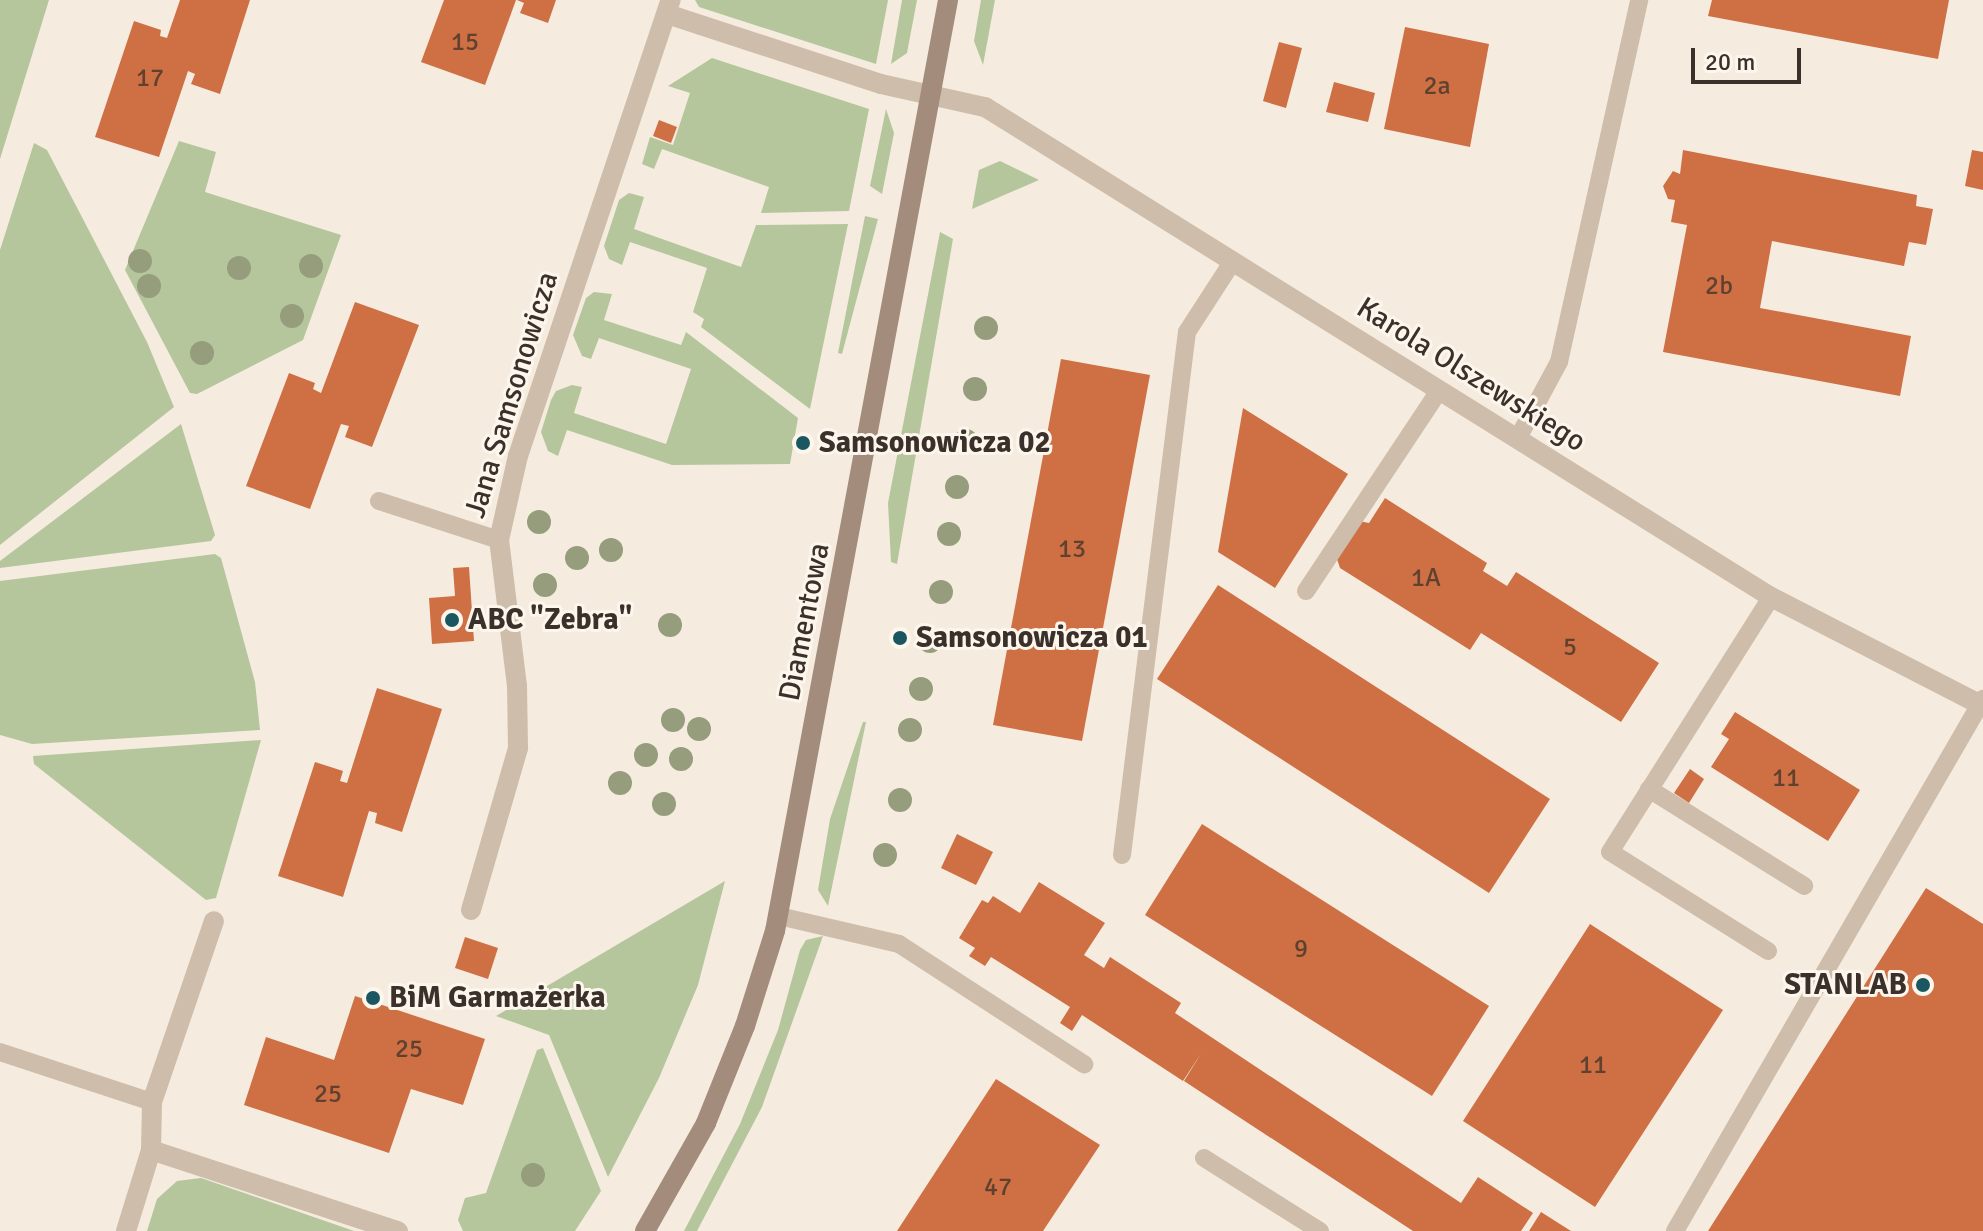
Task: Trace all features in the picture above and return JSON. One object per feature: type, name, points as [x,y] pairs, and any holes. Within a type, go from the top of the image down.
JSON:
[{"type":"street","name":"Diamentowa","points":[[645,1231],[728,1072],[779,916],[948,0]]},
{"type":"street","name":"Karola Olszewskiego","points":[[669,7],[931,95],[985,107],[1096,171],[1231,264],[1518,438],[1771,597],[1982,703]]},
{"type":"street","name":"Jana Samsonowicza","points":[[471,910],[518,748],[517,686],[499,540],[518,456],[669,7]]},
{"type":"street","points":[[126,1231],[151,1150],[152,1102],[214,921]]},
{"type":"street","points":[[151,1150],[398,1231]]},
{"type":"lane","points":[[1518,438],[1559,362],[1639,0]]},
{"type":"lane","points":[[1122,855],[1187,332],[1231,264]]},
{"type":"lane","points":[[1306,591],[1439,391]]},
{"type":"lane","points":[[379,501],[499,540]]},
{"type":"lane","points":[[1768,951],[1610,852],[1771,597]]},
{"type":"lane","points":[[1675,1231],[1982,703]]},
{"type":"lane","points":[[1649,789],[1804,886]]},
{"type":"lane","points":[[779,916],[899,944],[1084,1064]]},
{"type":"lane","points":[[0,1052],[152,1102]]},
{"type":"lane","points":[[1204,1158],[1320,1231]]},
{"type":"green space","points":[[0,0],[49,0],[0,159]]},
{"type":"green space","points":[[695,0],[888,0],[876,64],[699,7]]},
{"type":"green space","points":[[902,0],[917,0],[907,53],[891,64]]},
{"type":"green space","points":[[981,0],[995,0],[983,65],[974,41]]},
{"type":"green space","points":[[712,58],[869,109],[849,211],[761,213],[769,187],[662,149],[654,169],[642,164],[650,137],[673,145],[690,93],[668,86]]},
{"type":"green space","points":[[886,109],[894,133],[882,194],[870,186]]},
{"type":"green space","points":[[179,141],[216,152],[205,192],[341,235],[303,340],[197,394],[190,393],[125,270]]},
{"type":"green space","points":[[34,143],[47,150],[147,342],[174,407],[0,545],[0,250]]},
{"type":"green space","points":[[1000,161],[1039,180],[972,209],[979,170]]},
{"type":"green space","points":[[629,193],[644,197],[634,229],[741,267],[756,225],[848,224],[810,409],[701,327],[704,319],[693,312],[707,268],[630,242],[622,265],[609,259],[604,246],[619,200]]},
{"type":"green space","points":[[865,216],[878,219],[842,354],[838,353]]},
{"type":"green space","points":[[940,232],[953,239],[897,564],[891,562],[888,503]]},
{"type":"green space","points":[[594,292],[612,294],[604,320],[681,345],[686,332],[798,418],[790,464],[672,465],[567,430],[558,456],[548,451],[541,432],[551,400],[556,391],[572,385],[582,387],[574,413],[666,444],[691,369],[599,338],[591,359],[582,356],[573,335],[586,298]]},
{"type":"green space","points":[[181,424],[215,535],[211,541],[0,568],[0,561]]},
{"type":"green space","points":[[215,554],[221,558],[255,682],[260,730],[32,744],[0,735],[0,581]]},
{"type":"green space","points":[[863,722],[866,722],[828,906],[818,890],[830,819]]},
{"type":"green space","points":[[261,740],[216,898],[206,900],[34,764],[33,756]]},
{"type":"green space","points":[[725,881],[698,985],[659,1078],[608,1177],[549,1035],[496,1016]]},
{"type":"green space","points":[[823,936],[762,1107],[697,1231],[684,1231],[740,1124],[778,1030],[800,950],[806,940]]},
{"type":"green space","points":[[543,1048],[601,1191],[575,1231],[463,1231],[458,1220],[465,1198],[486,1193],[537,1050]]},
{"type":"green space","points":[[201,1178],[354,1231],[147,1231],[157,1199],[177,1181]]},
{"type":"building","points":[[180,0],[250,0],[220,94],[191,84],[195,74],[188,71],[159,157],[95,137],[134,21],[161,30],[160,36],[167,38]]},
{"type":"building","points":[[444,0],[516,0],[485,85],[421,62]]},
{"type":"building","points":[[517,0],[556,0],[548,23],[520,13],[524,3]]},
{"type":"building","points":[[1712,0],[1949,0],[1938,59],[1708,16]]},
{"type":"building","points":[[1405,27],[1489,44],[1470,147],[1384,129]]},
{"type":"building","points":[[1279,42],[1302,48],[1286,108],[1263,101]]},
{"type":"building","points":[[1334,82],[1375,93],[1368,122],[1326,112]]},
{"type":"building","points":[[659,120],[677,127],[671,143],[653,136]]},
{"type":"building","points":[[1683,150],[1917,195],[1916,206],[1933,209],[1926,245],[1909,242],[1904,266],[1772,241],[1760,308],[1911,336],[1900,396],[1663,352],[1687,225],[1671,222],[1675,200],[1668,199],[1663,186],[1673,171],[1680,174]]},
{"type":"building","points":[[1972,150],[1983,152],[1983,190],[1965,186]]},
{"type":"building","points":[[355,302],[419,325],[372,447],[345,437],[349,426],[341,424],[310,509],[246,486],[289,373],[315,383],[313,389],[321,393]]},
{"type":"building","points":[[1061,359],[1150,375],[1082,741],[993,725]]},
{"type":"building","points":[[1243,408],[1348,474],[1275,588],[1218,552]]},
{"type":"building","points":[[1385,498],[1487,563],[1483,571],[1507,586],[1516,572],[1659,663],[1621,722],[1481,633],[1470,650],[1340,568],[1337,559],[1359,521],[1369,523]]},
{"type":"building","points":[[469,567],[474,641],[432,644],[429,598],[455,596],[453,568]]},
{"type":"building","points":[[1218,585],[1550,799],[1489,893],[1157,679]]},
{"type":"building","points":[[377,688],[442,709],[402,832],[375,823],[377,813],[369,811],[343,897],[278,876],[315,762],[343,771],[340,781],[347,783]]},
{"type":"building","points":[[1735,712],[1860,790],[1828,841],[1711,767],[1729,739],[1721,734]]},
{"type":"building","points":[[1690,769],[1704,779],[1689,803],[1674,793]]},
{"type":"building","points":[[1202,824],[1489,1006],[1432,1096],[1145,915]]},
{"type":"building","points":[[957,834],[993,852],[976,885],[941,868]]},
{"type":"building","points":[[1039,882],[1105,923],[1084,955],[1104,968],[1110,957],[1181,1003],[1175,1013],[1461,1203],[1478,1177],[1533,1213],[1521,1231],[1413,1231],[1184,1081],[1202,1052],[1183,1081],[1082,1015],[1072,1031],[1060,1023],[1070,1007],[991,957],[985,966],[969,956],[975,948],[959,938],[982,900],[988,903],[993,896],[1020,913]]},
{"type":"building","points":[[1926,888],[1983,924],[1983,1231],[1708,1231]]},
{"type":"building","points":[[1590,924],[1723,1010],[1595,1207],[1463,1121]]},
{"type":"building","points":[[465,937],[498,948],[488,979],[455,968]]},
{"type":"building","points":[[355,996],[485,1039],[463,1105],[411,1089],[389,1153],[244,1105],[266,1037],[334,1060]]},
{"type":"building","points":[[996,1079],[1100,1145],[1043,1231],[897,1231]]},
{"type":"building","points":[[1541,1212],[1571,1231],[1529,1231]]},
{"type":"place","name":"Samsonowicza 02","points":[[803,443]]},
{"type":"place","name":"ABC \"Zebra\"","points":[[452,620]]},
{"type":"place","name":"Samsonowicza 01","points":[[900,638]]},
{"type":"place","name":"STANLAB","points":[[1923,985]]},
{"type":"place","name":"BiM Garmażerka","points":[[373,998]]}]
